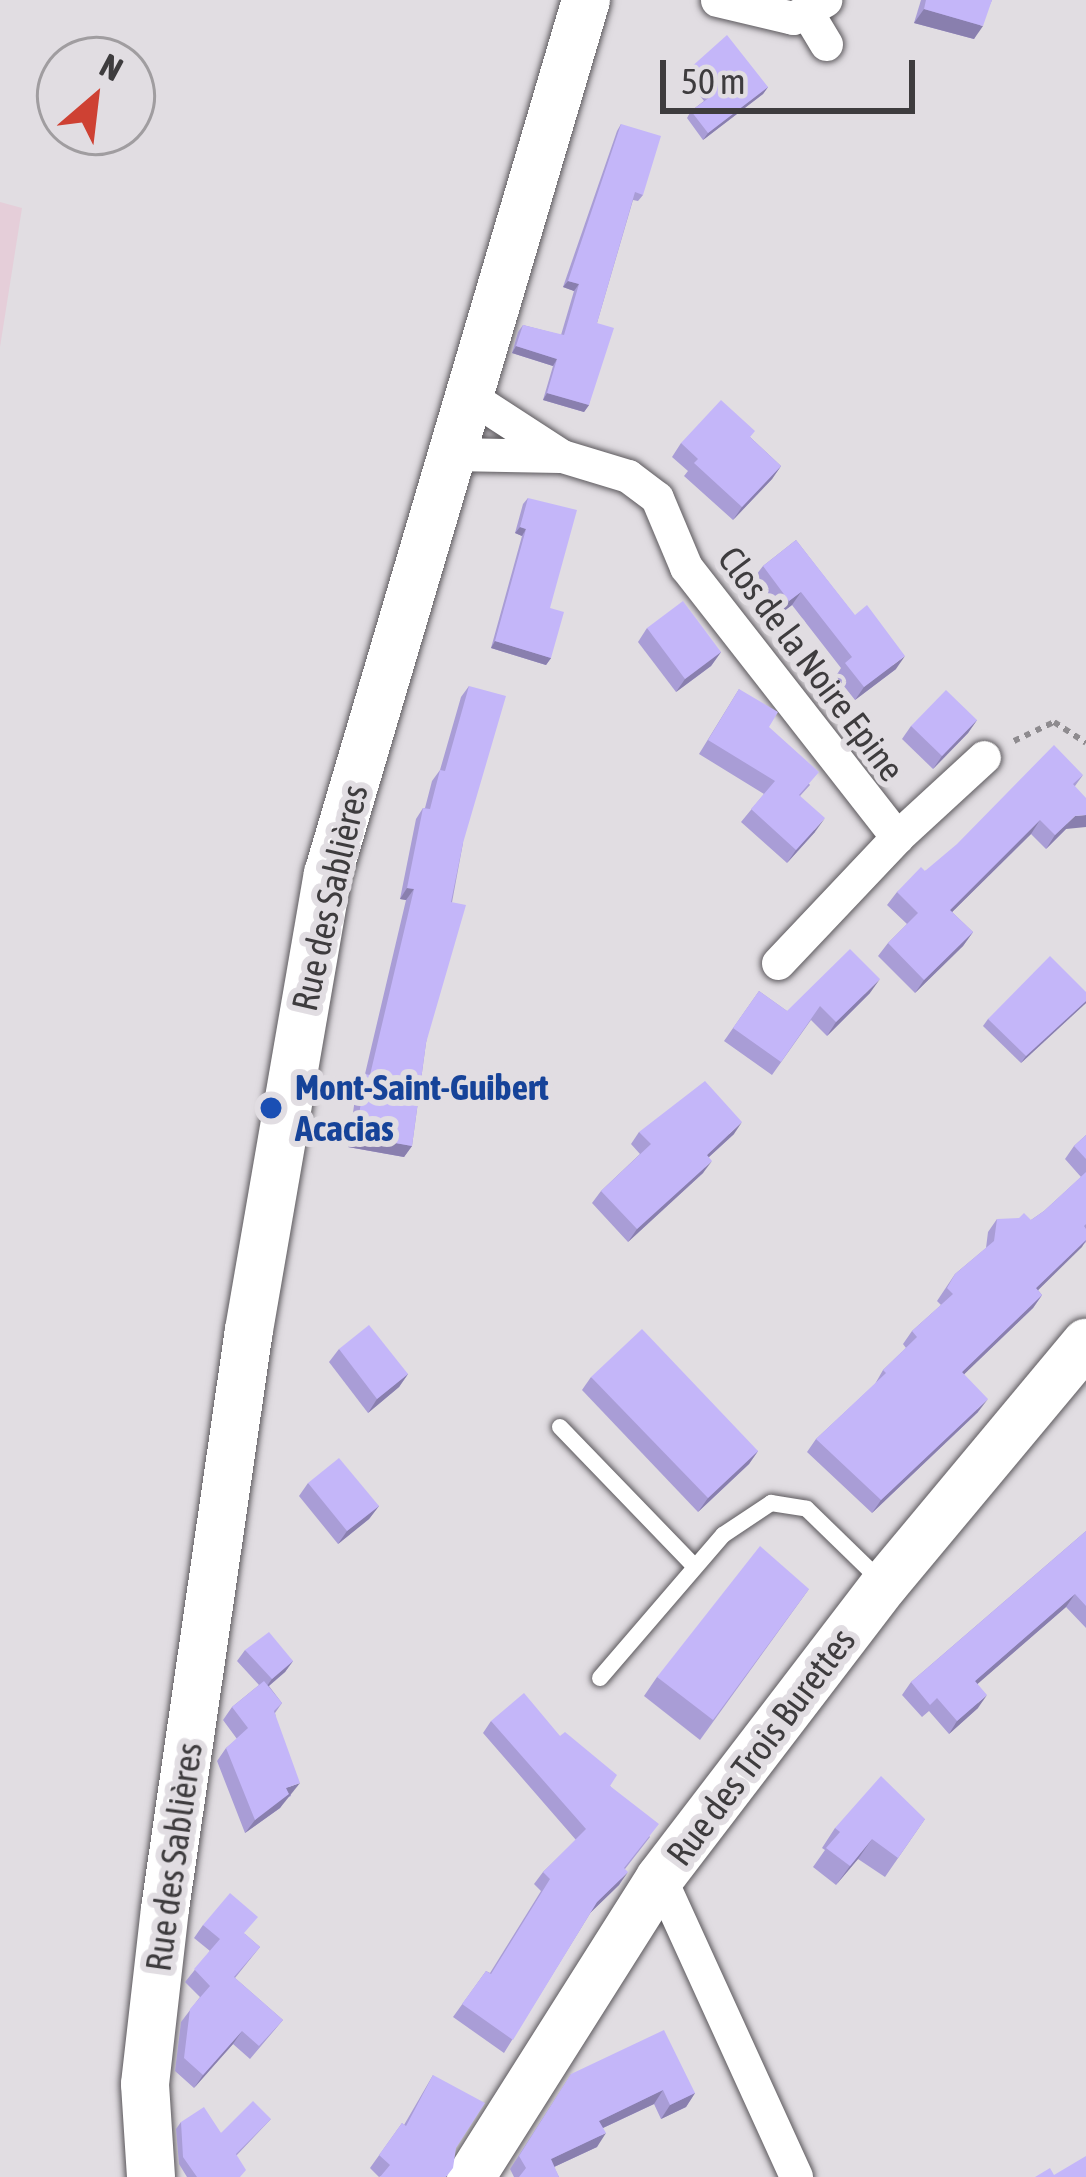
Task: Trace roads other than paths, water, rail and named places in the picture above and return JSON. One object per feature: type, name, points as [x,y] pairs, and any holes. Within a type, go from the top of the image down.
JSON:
[{"type":"street","name":"Rue des Sablières","points":[[151,2177],[146,2084],[165,1909],[249,1330],[328,874],[586,0]]},
{"type":"street","points":[[717,0],[767,16],[816,7],[826,44]]},
{"type":"street","name":"Clos de la Noire Epine","points":[[468,394],[562,456]]},
{"type":"street","name":"Clos de la Noire Epine","points":[[451,454],[562,456],[628,476],[657,498],[686,567],[897,837]]},
{"type":"street","name":"Clos de la Noire Epine","points":[[778,963],[897,837],[984,757]]},
{"type":"street","name":"Rue des Trois Burettes","points":[[471,2177],[660,1878],[885,1584],[1086,1343]]},
{"type":"street","points":[[660,1878],[796,2177]]},
{"type":"lane","points":[[560,1427],[694,1566]]},
{"type":"lane","points":[[600,1678],[694,1566],[752,1511],[790,1504],[807,1509],[885,1584]]},
{"type":"place","name":"Mont-Saint-Guibert Acacias","points":[[271,1108]]}]
